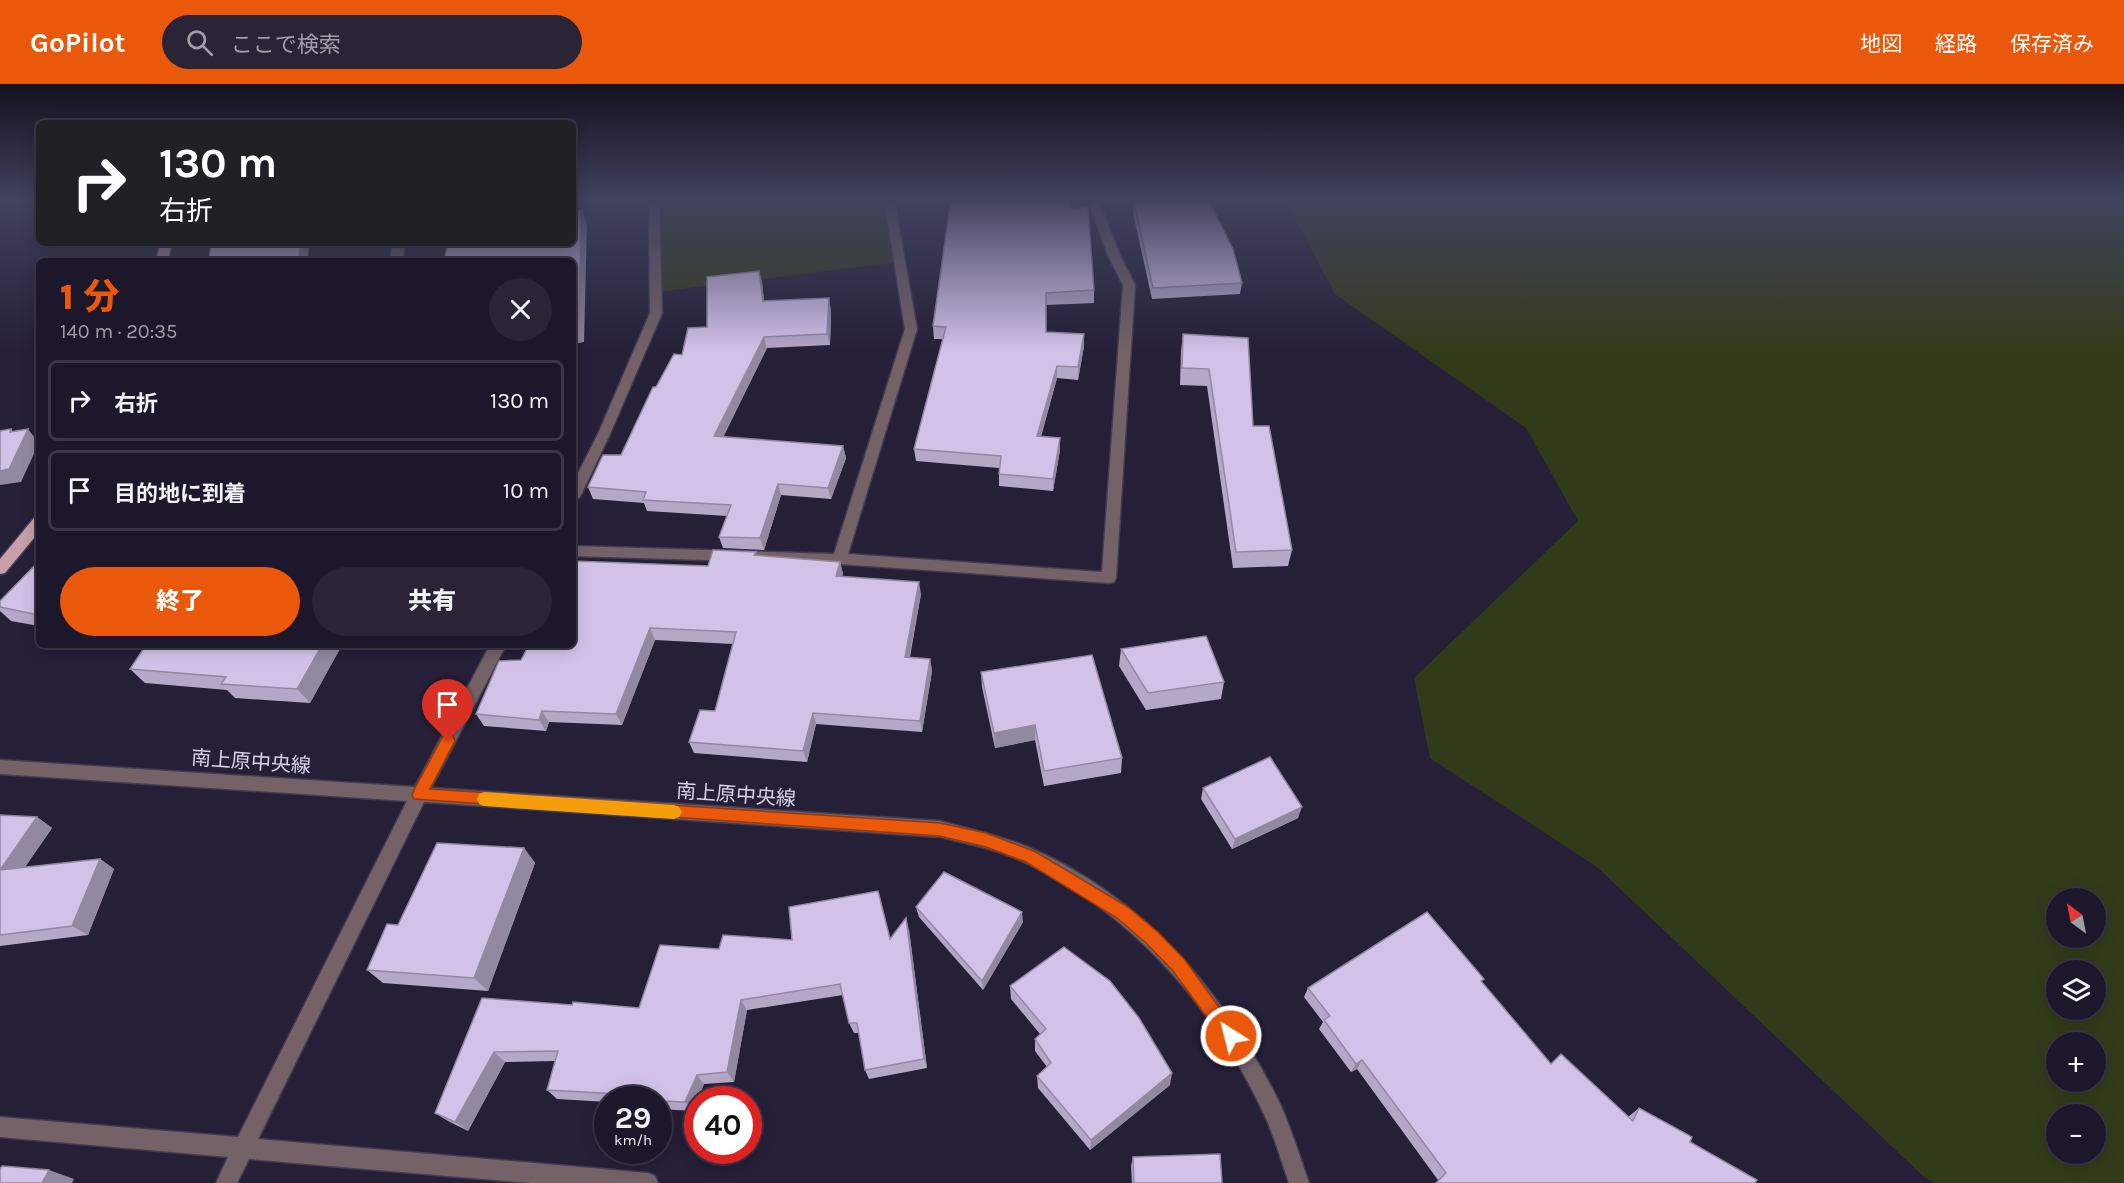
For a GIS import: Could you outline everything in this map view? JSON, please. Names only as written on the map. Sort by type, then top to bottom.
[{"type":"main road","points":[[0,569],[36,526]]},
{"type":"street","points":[[576,491],[604,434],[656,314],[655,250]]},
{"type":"street","points":[[839,558],[911,329],[898,250]]},
{"type":"street","points":[[576,551],[839,558],[1109,578],[1129,285],[1112,250]]},
{"type":"street","points":[[226,1183],[419,795],[496,648]]},
{"type":"street","name":"南上原中央線","points":[[0,767],[940,830],[986,840],[1031,857],[1122,913],[1152,937],[1179,965],[1231,1036],[1255,1079],[1274,1115],[1299,1183]]},
{"type":"street","points":[[0,1127],[577,1180],[648,1183]]},
{"type":"green space","points":[[655,250],[898,250],[900,262],[656,292]]},
{"type":"green space","points":[[1312,250],[2124,250],[2124,1183],[1934,1183],[1923,1176],[1597,867],[1430,758],[1414,678],[1578,521],[1526,428],[1335,294]]},
{"type":"building","points":[[210,250],[300,250],[299,258],[209,258]]},
{"type":"building","points":[[446,250],[581,250],[578,327],[576,327],[576,258],[445,258]]},
{"type":"building","points":[[944,250],[1091,250],[1094,290],[1046,293],[1046,332],[1084,334],[1078,367],[1057,366],[1037,436],[1060,438],[1053,479],[999,474],[1001,456],[914,449],[946,327],[933,326]]},
{"type":"building","points":[[1145,250],[1233,250],[1242,283],[1153,288]]},
{"type":"building","points":[[759,271],[763,301],[829,298],[827,334],[764,337],[714,436],[843,446],[828,488],[778,484],[760,538],[719,537],[731,505],[643,500],[646,492],[588,487],[603,455],[621,455],[653,387],[656,387],[674,354],[682,355],[688,328],[707,327],[707,277]]},
{"type":"building","points":[[1183,334],[1248,338],[1253,426],[1269,426],[1292,550],[1236,552],[1209,369],[1182,368]]},
{"type":"building","points":[[11,429],[10,432],[28,429],[9,469],[0,471],[0,431]]},
{"type":"building","points":[[713,550],[756,552],[754,555],[840,562],[836,576],[919,582],[905,657],[930,659],[920,721],[813,713],[803,751],[689,742],[700,710],[715,711],[736,632],[650,628],[616,714],[542,711],[539,720],[476,714],[499,661],[521,660],[527,648],[576,648],[576,561],[708,566]]},
{"type":"building","points":[[36,564],[36,614],[0,607],[0,601]]},
{"type":"building","points":[[1206,636],[1224,682],[1148,693],[1121,649]]},
{"type":"building","points":[[144,648],[320,648],[297,689],[221,684],[226,677],[130,669]]},
{"type":"building","points":[[1092,655],[1122,758],[1044,771],[1035,725],[994,733],[981,672]]},
{"type":"building","points":[[1270,757],[1302,807],[1235,839],[1203,788]]},
{"type":"building","points":[[0,815],[37,817],[0,870]]},
{"type":"building","points":[[437,843],[524,848],[474,978],[367,970],[387,924],[398,925]]},
{"type":"building","points":[[100,859],[72,926],[0,935],[0,870]]},
{"type":"building","points":[[944,872],[1022,912],[982,981],[916,907]]},
{"type":"building","points":[[878,891],[890,939],[906,918],[924,1059],[865,1070],[857,1023],[849,1023],[840,984],[741,1000],[727,1072],[697,1075],[692,1086],[684,1086],[684,1102],[672,1102],[672,1086],[594,1086],[594,1093],[547,1090],[558,1051],[494,1052],[455,1122],[435,1113],[482,998],[639,1008],[660,945],[719,949],[723,935],[792,940],[789,907]]},
{"type":"building","points":[[1427,912],[1484,979],[1481,981],[1551,1064],[1561,1054],[1633,1121],[1639,1108],[1692,1137],[1690,1142],[1757,1180],[1755,1183],[1436,1183],[1446,1173],[1362,1060],[1356,1064],[1324,1020],[1330,1016],[1308,988]]},
{"type":"building","points":[[1064,947],[1110,981],[1139,1018],[1172,1073],[1091,1140],[1037,1076],[1051,1063],[1035,1039],[1046,1029],[1010,986]]},
{"type":"building","points":[[1220,1154],[1222,1183],[1134,1183],[1133,1157]]},
{"type":"building","points":[[2,1166],[49,1170],[42,1183],[0,1183]]},
{"type":"slow traffic","points":[[484,799],[674,812]]},
{"type":"route","points":[[448,741],[419,795],[940,830],[986,840],[1031,857],[1081,885],[1152,937],[1179,965],[1231,1036]]}]
